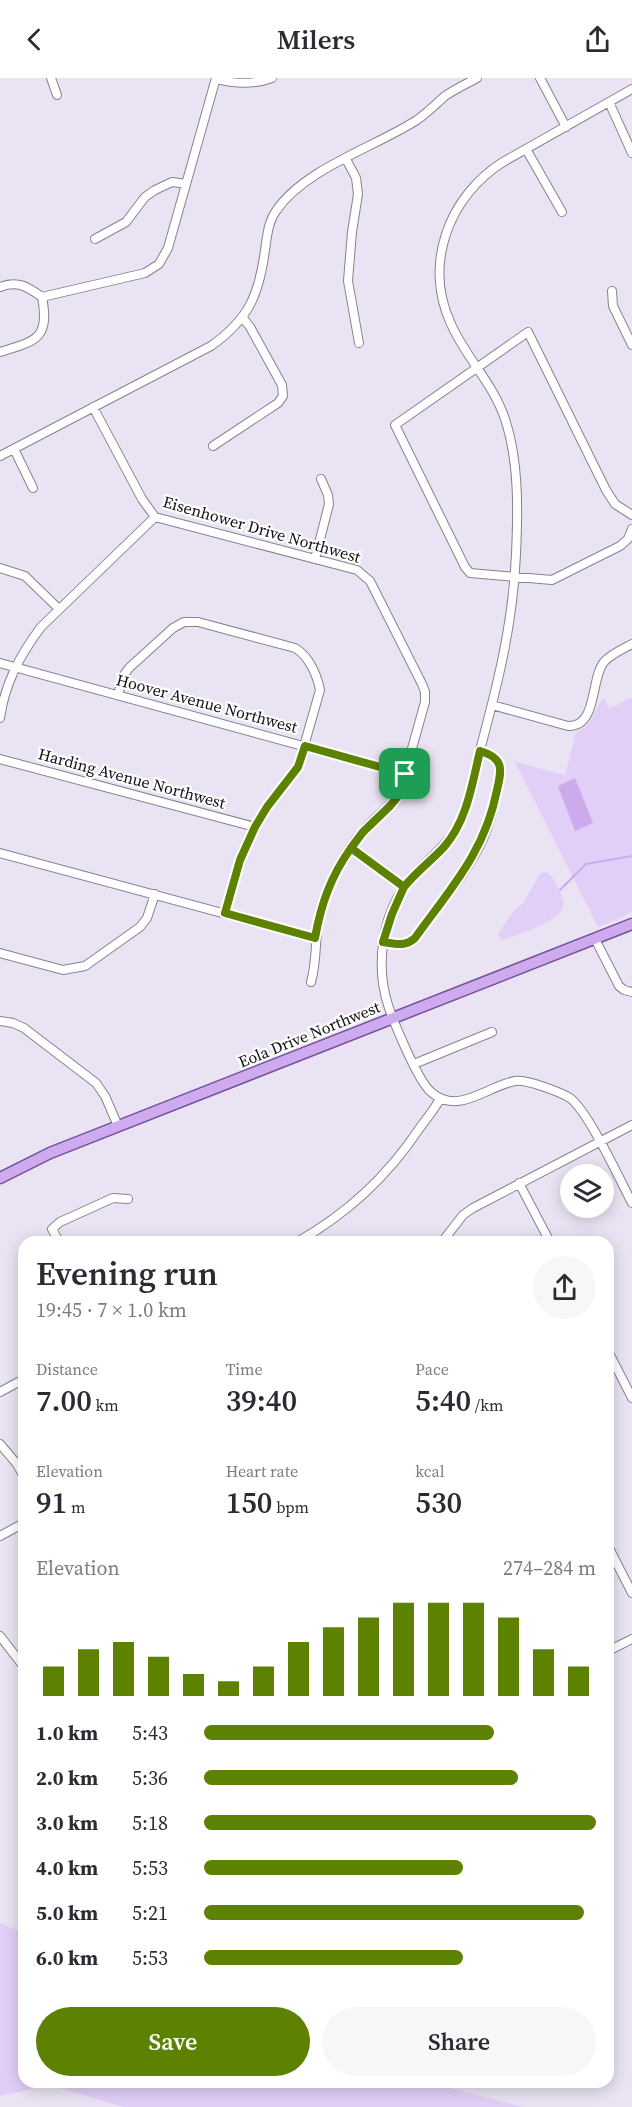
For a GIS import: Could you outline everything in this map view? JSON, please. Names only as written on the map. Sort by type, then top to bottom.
[{"type":"main road","name":"Eola Drive Northwest","points":[[0,1178],[38,1158],[632,924]]},
{"type":"street","points":[[51,78],[57,95]]},
{"type":"street","points":[[0,287],[20,283],[42,297],[145,273],[159,264],[168,248],[216,78],[243,84],[272,78]]},
{"type":"street","points":[[0,456],[211,346],[229,333],[243,318],[253,302],[259,284],[267,231],[274,213],[288,195],[305,181],[417,120],[450,93],[477,78]]},
{"type":"street","points":[[540,78],[566,127]]},
{"type":"street","points":[[632,89],[493,168],[475,183],[454,212],[443,241],[439,277],[443,303],[451,326],[501,408],[513,455],[517,534],[515,578],[510,627],[465,811],[444,847],[404,887],[383,942],[382,972],[388,1004],[425,1086],[440,1099],[455,1102],[513,1081],[528,1083],[571,1100],[582,1111],[632,1203]]},
{"type":"street","points":[[609,102],[632,153]]},
{"type":"street","points":[[526,149],[562,212]]},
{"type":"street","points":[[345,159],[356,178],[358,194],[348,281],[359,343]]},
{"type":"street","points":[[95,239],[126,222],[145,197],[155,190],[172,182],[186,184]]},
{"type":"street","points":[[612,291],[613,306],[632,345]]},
{"type":"street","points":[[0,352],[29,343],[36,337],[44,325],[42,297]]},
{"type":"street","points":[[213,446],[278,403],[283,396],[282,385],[243,318]]},
{"type":"street","points":[[632,515],[615,504],[606,490],[528,332],[395,425],[470,573],[552,580],[620,546],[628,538],[632,529]]},
{"type":"street","name":"Eisenhower Drive Northwest","points":[[93,407],[142,499],[155,517],[357,570],[370,581],[422,684],[425,702],[399,795],[363,832],[339,865],[328,887],[320,910],[315,938],[315,969],[311,982]]},
{"type":"street","points":[[14,449],[33,488]]},
{"type":"street","points":[[315,559],[329,504],[321,479]]},
{"type":"street","points":[[0,718],[6,688],[28,644],[58,608],[155,517]]},
{"type":"street","points":[[0,568],[25,576],[58,608]]},
{"type":"street","points":[[118,694],[124,675],[129,668],[173,628],[184,622],[198,622],[295,648],[306,657],[318,680],[320,690],[298,767],[267,807],[255,827],[240,860],[225,913]]},
{"type":"street","points":[[492,705],[568,726],[578,725],[587,717],[600,669],[605,661],[632,644]]},
{"type":"street","name":"Hoover Avenue Northwest","points":[[0,663],[405,774]]},
{"type":"street","points":[[383,942],[403,945],[415,938],[470,862],[482,840],[492,816],[501,770],[494,756],[480,751]]},
{"type":"street","name":"Harding Avenue Northwest","points":[[0,759],[255,827]]},
{"type":"street","points":[[351,848],[404,887]]},
{"type":"street","points":[[0,853],[315,938]]},
{"type":"street","points":[[0,953],[63,970],[85,966],[140,927],[147,918],[155,894]]},
{"type":"street","points":[[596,939],[619,986],[632,992]]},
{"type":"street","points":[[0,1022],[13,1023],[24,1028],[96,1083],[105,1096],[118,1126]]},
{"type":"street","points":[[414,1064],[492,1032]]},
{"type":"street","points":[[307,1236],[334,1220],[373,1186],[404,1152],[435,1110],[440,1099]]},
{"type":"street","points":[[447,1236],[463,1215],[473,1208],[632,1125]]},
{"type":"street","points":[[519,1183],[547,1236]]},
{"type":"street","points":[[56,1236],[52,1229],[60,1222],[113,1198],[128,1199]]},
{"type":"street","points":[[614,1362],[632,1398]]},
{"type":"street","points":[[622,1377],[632,1372]]},
{"type":"street","points":[[0,1392],[18,1382]]},
{"type":"street","points":[[0,1444],[18,1464]]},
{"type":"street","points":[[0,1536],[18,1526]]},
{"type":"street","points":[[614,1558],[632,1593]]},
{"type":"street","points":[[0,1636],[18,1659]]},
{"type":"street","points":[[614,1648],[632,1639]]},
{"type":"shaded area","points":[[632,697],[632,911],[598,927],[515,762],[565,775],[576,732],[587,725],[604,698],[609,709]]},
{"type":"shaded area","points":[[575,778],[593,823],[575,831],[558,786]]},
{"type":"shaded area","points":[[545,872],[552,876],[562,896],[564,905],[560,912],[536,928],[501,940],[498,934],[512,913],[524,902],[539,875]]},
{"type":"shaded area","points":[[0,1923],[18,1930],[18,2088],[36,2088],[0,2096]]},
{"type":"shaded area","points":[[59,2088],[450,2088],[524,2107],[124,2107]]},
{"type":"waterway","points":[[560,890],[586,864],[632,856]]},
{"type":"route","points":[[405,774],[305,746],[298,767],[267,807],[255,827],[240,860],[225,913],[315,938],[320,910],[328,887],[351,848],[404,887],[444,847],[459,824],[465,811],[480,751],[494,756],[498,760],[501,773],[487,829],[470,862],[410,943],[399,945],[383,942],[386,928],[404,887],[351,848],[363,832],[399,795],[405,774]]}]
